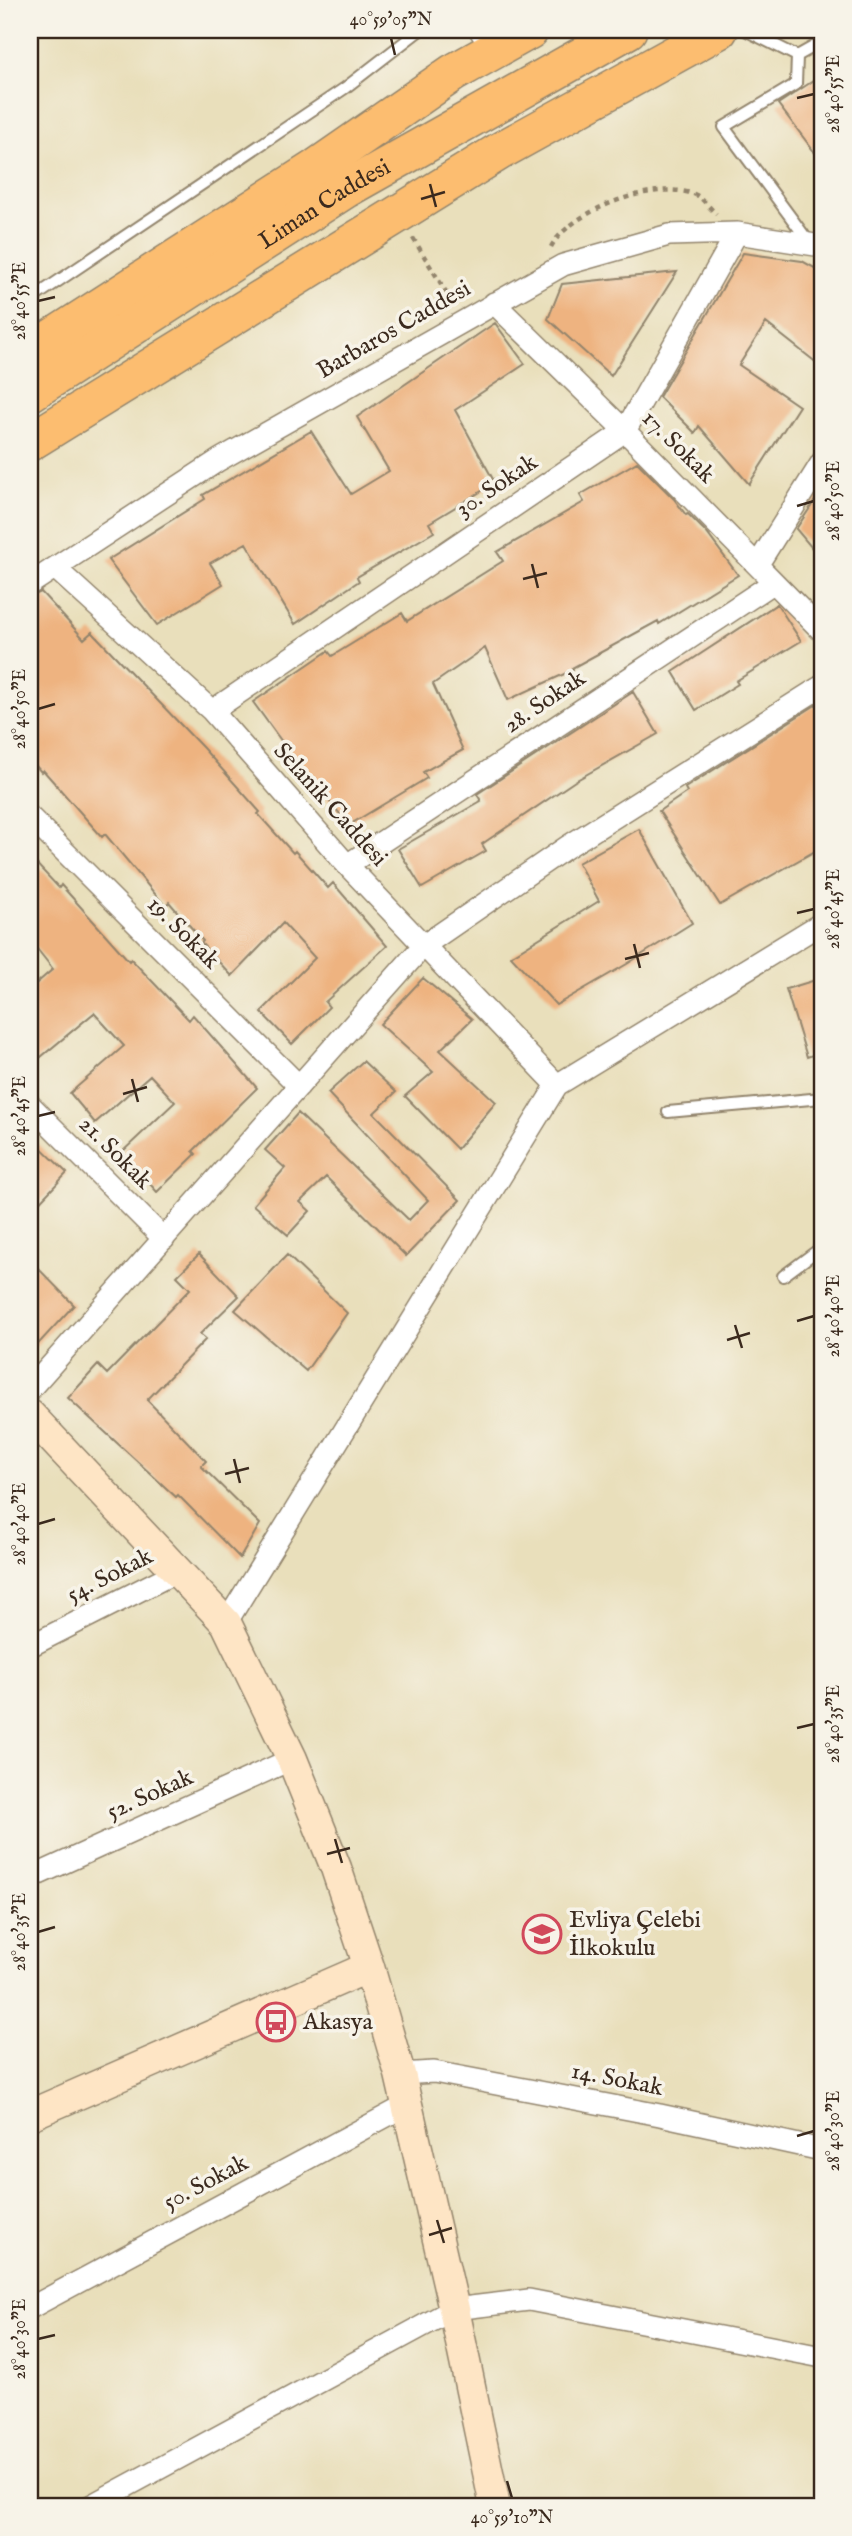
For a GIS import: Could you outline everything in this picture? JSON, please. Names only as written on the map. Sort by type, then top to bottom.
[{"type":"highway","name":"Liman Caddesi","points":[[30,352],[316,168],[453,73],[486,40],[530,30]]},
{"type":"highway","name":"Liman Caddesi","points":[[30,393],[346,189],[628,30]]},
{"type":"highway","points":[[30,442],[500,151],[719,30]]},
{"type":"street","name":"Barbaros Caddesi","points":[[30,584],[219,460],[563,265],[669,235],[737,233],[817,245]]},
{"type":"street","name":"30. Sokak","points":[[212,711],[625,431],[737,233]]},
{"type":"street","name":"17. Sokak","points":[[494,303],[625,431],[822,631]]},
{"type":"street","points":[[758,564],[822,462]]},
{"type":"street","name":"Selanik Caddesi","points":[[55,568],[212,711],[347,865],[557,1085]]},
{"type":"street","name":"28. Sokak","points":[[347,865],[773,583]]},
{"type":"street","points":[[30,1389],[423,946],[566,847],[822,686]]},
{"type":"street","name":"19. Sokak","points":[[30,817],[299,1086]]},
{"type":"street","points":[[226,1623],[557,1085],[822,923]]},
{"type":"street","name":"21. Sokak","points":[[30,1105],[164,1239]]},
{"type":"street","points":[[32,1420],[226,1623],[292,1759],[336,1868],[369,1966],[400,2074],[454,2309],[495,2506]]},
{"type":"street","name":"54. Sokak","points":[[30,1646],[176,1572]]},
{"type":"street","name":"52. Sokak","points":[[30,1878],[292,1759]]},
{"type":"street","points":[[30,2115],[369,1966]]},
{"type":"street","name":"14. Sokak","points":[[400,2074],[434,2072],[660,2115],[822,2150]]},
{"type":"street","name":"50. Sokak","points":[[30,2308],[407,2105]]},
{"type":"street","points":[[90,2506],[454,2309],[529,2300],[822,2357]]},
{"type":"lane","points":[[30,300],[345,88],[420,30]]},
{"type":"lane","points":[[746,30],[797,55]]},
{"type":"lane","points":[[797,55],[822,42]]},
{"type":"lane","points":[[797,55],[796,84],[724,127],[817,245]]},
{"type":"lane","points":[[668,1112],[822,1098]]},
{"type":"lane","points":[[783,1276],[822,1247]]},
{"type":"path","points":[[544,276],[549,250],[562,232],[621,198],[636,194],[668,190],[697,196],[737,233]]},
{"type":"path","points":[[398,214],[464,321]]},
{"type":"building","points":[[822,75],[822,162],[778,104]]},
{"type":"building","points":[[743,253],[802,261],[822,272],[822,367],[766,323],[739,365],[799,406],[749,484],[699,426],[695,433],[659,397]]},
{"type":"building","points":[[677,272],[611,376],[548,319],[562,284]]},
{"type":"building","points":[[495,323],[525,364],[455,410],[495,483],[429,523],[434,532],[357,577],[359,581],[295,624],[246,543],[210,563],[223,584],[157,625],[108,560],[205,499],[203,495],[311,431],[351,494],[389,471],[357,417]]},
{"type":"building","points":[[637,462],[686,515],[706,532],[738,575],[659,624],[658,621],[572,668],[573,670],[508,700],[485,648],[433,684],[463,750],[423,772],[427,778],[349,825],[293,757],[253,702],[328,651],[332,656],[402,613],[407,621],[503,561],[497,552],[584,502],[580,495]]},
{"type":"building","points":[[822,490],[822,560],[796,529]]},
{"type":"building","points":[[41,592],[84,639],[92,632],[203,748],[293,853],[295,851],[328,888],[333,883],[387,946],[325,1002],[329,1007],[292,1044],[261,1012],[315,958],[283,923],[232,976],[201,943],[203,941],[169,902],[165,906],[105,834],[102,837],[30,759],[30,597]]},
{"type":"building","points":[[777,604],[801,641],[736,681],[738,684],[696,710],[673,672]]},
{"type":"building","points":[[633,692],[658,734],[575,781],[482,844],[486,851],[422,888],[398,849],[481,801],[477,794]]},
{"type":"building","points":[[822,701],[822,847],[720,905],[659,811],[687,792],[685,788]]},
{"type":"building","points":[[639,829],[692,923],[556,1005],[511,956],[599,901],[578,863]]},
{"type":"building","points":[[30,857],[59,888],[61,885],[129,961],[131,959],[189,1020],[193,1015],[257,1088],[193,1151],[196,1154],[157,1192],[122,1152],[175,1102],[150,1075],[95,1123],[70,1093],[124,1046],[94,1013],[30,1066],[30,989],[53,969],[30,940]]},
{"type":"building","points":[[423,978],[472,1019],[440,1050],[496,1102],[457,1149],[405,1096],[433,1072],[380,1024]]},
{"type":"building","points":[[822,978],[822,1052],[807,1057],[786,989]]},
{"type":"building","points":[[363,1061],[396,1092],[374,1113],[460,1200],[406,1256],[326,1177],[300,1202],[310,1211],[288,1235],[253,1205],[285,1168],[265,1150],[298,1113],[409,1220],[428,1200],[328,1093]]},
{"type":"building","points":[[30,1137],[67,1173],[30,1212]]},
{"type":"building","points":[[199,1254],[239,1296],[200,1334],[206,1339],[147,1400],[206,1461],[201,1466],[260,1524],[240,1558],[178,1495],[176,1497],[68,1398],[98,1365],[107,1374],[190,1289],[177,1276]]},
{"type":"building","points":[[287,1255],[347,1313],[306,1371],[235,1310]]},
{"type":"building","points":[[30,1260],[74,1305],[30,1353]]},
{"type":"place","name":"Evliya Çelebi İlkokulu","points":[[542,1934]]},
{"type":"place","name":"Akasya","points":[[276,2022]]}]
